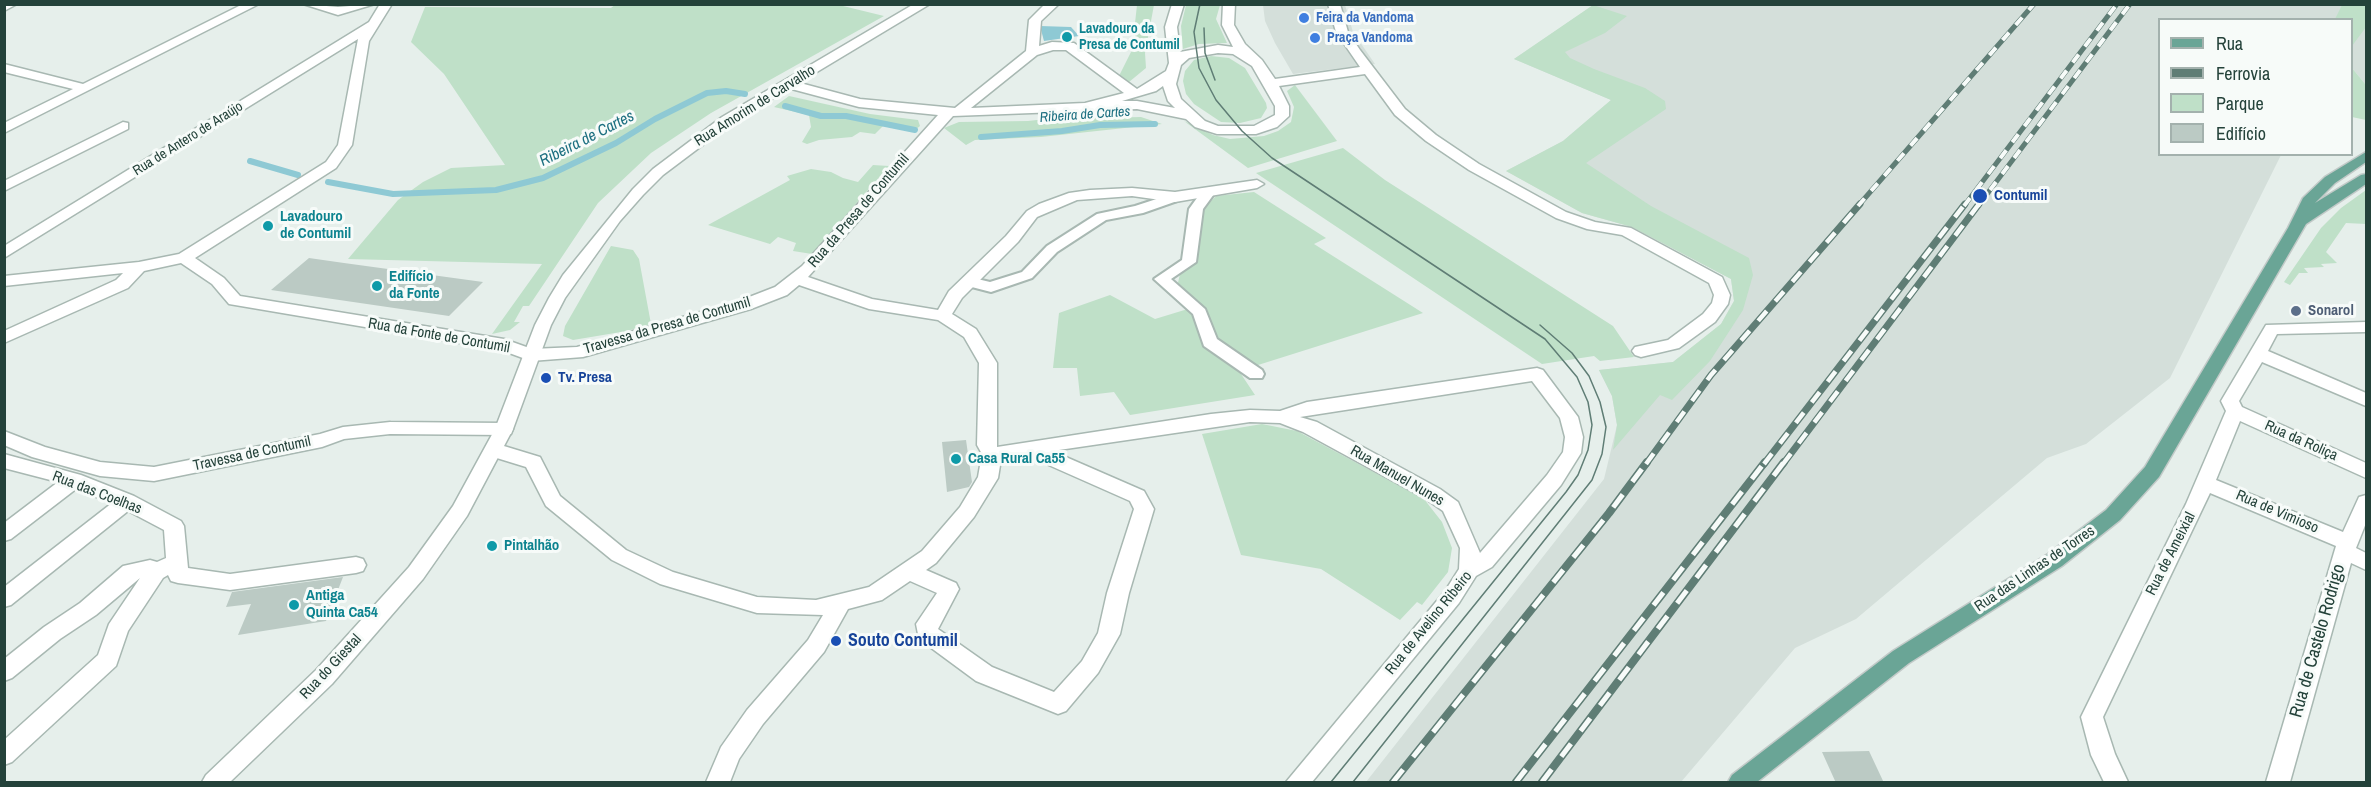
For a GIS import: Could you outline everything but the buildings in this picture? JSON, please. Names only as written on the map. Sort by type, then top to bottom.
[{"type":"main road","name":"Rua das Linhas de Torres","points":[[1740,783],[1901,657],[2055,560],[2113,515],[2152,472],[2296,228],[2308,201],[2330,180],[2367,156]]},
{"type":"main road","name":"Rua das Linhas de Torres","points":[[2296,228],[2320,206],[2367,178]]},
{"type":"street","points":[[4,7],[11,4]]},
{"type":"street","points":[[4,129],[253,4]]},
{"type":"street","points":[[309,4],[338,11],[369,4]]},
{"type":"street","points":[[4,281],[139,267],[184,258],[331,165],[345,145],[363,41],[386,4]]},
{"type":"street","name":"Rua Amorim de Carvalho","points":[[531,355],[543,325],[569,278],[638,192],[658,172],[702,137],[924,4]]},
{"type":"street","points":[[1053,4],[1035,20],[1032,52],[1052,46],[1068,46],[1135,94]]},
{"type":"street","points":[[1178,4],[1171,27],[1172,68],[1169,84],[1175,101],[1200,124],[1217,130],[1252,130],[1272,124],[1282,116],[1282,106],[1271,83],[1239,46],[1228,25],[1229,4]]},
{"type":"street","points":[[1334,4],[1342,32],[1369,70],[1400,111],[1431,138],[1474,167],[1561,215],[1592,226],[1626,231],[1716,280],[1722,295],[1720,304],[1709,318],[1673,344],[1641,351]]},
{"type":"street","name":"Rua de Antero de Araújo","points":[[4,253],[372,25]]},
{"type":"street","points":[[1085,107],[1151,88],[1185,55],[1205,50],[1236,51],[1249,57]]},
{"type":"street","name":"Rua da Presa de Contumil","points":[[943,316],[869,304],[798,279],[900,163],[953,113],[1032,52]]},
{"type":"street","points":[[4,68],[86,88]]},
{"type":"street","points":[[1271,83],[1369,70]]},
{"type":"street","points":[[789,84],[859,103],[953,113],[1029,112],[1137,105],[1190,115]]},
{"type":"street","points":[[4,187],[123,126]]},
{"type":"street","points":[[494,450],[533,462],[553,501],[619,555],[667,578],[757,605],[816,608],[875,594],[929,556],[967,512],[988,478],[992,454],[986,445],[987,363],[970,333],[943,316],[955,295],[1032,214],[1044,207],[1074,196],[1110,192],[1175,196],[1207,194],[1257,184]]},
{"type":"street","points":[[1207,194],[1196,209],[1189,262],[1161,279],[1200,312],[1210,342],[1256,374]]},
{"type":"street","points":[[969,282],[991,286],[1027,275],[1052,249],[1102,217],[1138,210],[1175,196]]},
{"type":"street","name":"Rua da Fonte de Contumil","points":[[184,258],[218,281],[235,300],[504,345],[531,355],[494,450]]},
{"type":"street","points":[[4,338],[122,284],[139,267]]},
{"type":"street","name":"Travessa da Presa de Contumil","points":[[531,355],[577,353],[595,349],[745,305],[781,291],[798,279]]},
{"type":"street","name":"Rua de Ameixial","points":[[2116,783],[2103,754],[2092,717],[2205,483],[2235,411],[2230,401],[2272,329],[2367,327]]},
{"type":"street","points":[[2257,353],[2367,400]]},
{"type":"street","name":"Rua de Avelino Ribeiro","points":[[1281,417],[1307,408],[1537,374],[1554,395],[1573,428],[1572,453],[1554,480],[1485,561],[1469,570],[1452,597],[1298,783]]},
{"type":"street","name":"Rua da Roliça","points":[[2235,411],[2367,471]]},
{"type":"street","points":[[992,454],[1221,419],[1251,416],[1281,417]]},
{"type":"street","name":"Rua Manuel Nunes","points":[[1281,417],[1320,433],[1433,494],[1451,507],[1470,548],[1469,570]]},
{"type":"street","name":"Travessa de Contumil","points":[[4,437],[39,452],[100,469],[154,474],[322,440],[343,433],[390,428],[504,429]]},
{"type":"street","points":[[908,571],[949,589],[944,602],[927,624],[927,633],[984,674],[1058,704],[1090,667],[1109,634],[1118,593],[1144,508],[1137,496],[1027,448]]},
{"type":"street","name":"Rua do Giestal","points":[[214,783],[324,677],[416,573],[460,511],[494,450]]},
{"type":"street","name":"Rua das Coelhas","points":[[9,468],[74,480],[127,501],[174,526],[165,567]]},
{"type":"street","points":[[4,534],[74,480]]},
{"type":"street","name":"Rua de Vimioso","points":[[2205,483],[2346,546],[2367,562]]},
{"type":"street","points":[[4,599],[127,501]]},
{"type":"street","name":"Rua de Castelo Rodrigo","points":[[2278,782],[2346,546],[2367,502]]},
{"type":"street","points":[[4,672],[52,633],[88,609],[130,572],[165,567],[178,575],[230,582],[356,565]]},
{"type":"street","points":[[4,755],[108,660],[117,630],[128,610],[165,567]]},
{"type":"street","points":[[718,783],[729,754],[755,717],[816,646],[841,602]]},
{"type":"shaded area","name":"Praça Vandoma","points":[[1263,5],[1345,5],[1353,32],[1375,64],[1293,74],[1265,21]]},
{"type":"shaded area","points":[[1590,5],[2365,5],[2350,18],[2158,18],[2158,156],[2281,156],[2170,378],[2086,444],[2047,458],[1856,619],[1795,648],[1681,782],[1366,782],[1604,479],[1617,425],[1612,396],[1599,370],[1673,362],[1721,324],[1734,301],[1731,279],[1632,227],[1582,213],[1506,171],[1563,141],[1611,100],[1514,59],[1592,6]]},
{"type":"shaded area","points":[[2366,17],[2366,85],[2353,69],[2353,36]]},
{"type":"green space","points":[[616,4],[839,5],[884,16],[711,113],[651,153],[598,203],[529,306],[523,306],[514,322],[520,322],[510,330],[492,334],[542,264],[348,259],[398,200],[423,182],[451,168],[505,165],[444,74],[411,42],[425,7],[611,8]]},
{"type":"green space","points":[[1137,5],[1154,5],[1145,53],[1146,68],[1129,82],[1119,76],[1132,50]]},
{"type":"green space","points":[[1186,5],[1220,5],[1216,19],[1227,43],[1199,44],[1183,49],[1181,26]]},
{"type":"green space","points":[[1593,5],[1627,16],[1605,33],[1565,52],[1570,58],[1594,69],[1645,88],[1665,101],[1666,109],[1586,163],[1651,206],[1749,258],[1753,275],[1743,310],[1710,361],[1672,400],[1660,395],[1613,450],[1617,425],[1612,396],[1599,370],[1673,362],[1721,324],[1734,301],[1731,279],[1632,227],[1582,213],[1506,171],[1563,141],[1611,100],[1514,59]]},
{"type":"green space","points":[[2342,5],[2366,5],[2366,27],[2353,45],[2353,18],[2336,18]]},
{"type":"green space","points":[[1211,56],[1229,58],[1245,68],[1266,103],[1267,108],[1261,118],[1240,123],[1221,122],[1194,104],[1186,94],[1183,81],[1185,71],[1194,60]]},
{"type":"green space","points":[[2353,69],[2366,85],[2366,120],[2353,117]]},
{"type":"green space","points":[[1295,85],[1337,141],[1248,168],[1184,121],[1213,135],[1230,139],[1264,136],[1278,131],[1291,122],[1294,107],[1287,91]]},
{"type":"green space","points":[[789,96],[870,114],[918,120],[920,126],[914,131],[883,126],[875,134],[860,132],[852,137],[819,140],[807,144],[802,142],[811,127],[809,115],[774,107]]},
{"type":"green space","points":[[1099,113],[1101,118],[1141,117],[1162,124],[1041,137],[975,140],[966,145],[944,128],[959,122],[1028,121]]},
{"type":"green space","points":[[1343,148],[1385,180],[1613,326],[1634,357],[1600,361],[1594,356],[1542,364],[1256,173]]},
{"type":"green space","points":[[873,165],[889,166],[812,254],[793,251],[796,243],[778,237],[770,244],[708,225],[790,180],[787,176],[811,169],[831,172],[858,182]]},
{"type":"green space","points":[[2366,190],[2366,224],[2346,223],[2326,252],[2337,263],[2321,264],[2324,267],[2304,268],[2308,273],[2299,273],[2290,285],[2284,282],[2321,228],[2341,208]]},
{"type":"green space","points":[[1254,192],[1326,238],[1314,244],[1423,313],[1239,371],[1255,395],[1130,415],[1114,392],[1080,396],[1077,368],[1053,368],[1059,313],[1110,295],[1155,319],[1191,308],[1177,287],[1180,274],[1195,258],[1195,217],[1216,196]]},
{"type":"green space","points":[[611,246],[633,250],[639,259],[651,324],[627,331],[573,340],[563,336],[565,326]]},
{"type":"green space","points":[[1262,424],[1297,431],[1424,499],[1442,522],[1452,548],[1448,572],[1422,605],[1417,602],[1400,620],[1321,569],[1241,555],[1202,434]]},
{"type":"water","points":[[1040,26],[1071,27],[1079,36],[1044,41]]},
{"type":"waterway","name":"Ribeira de Cartes","points":[[328,182],[393,194],[496,190],[543,178],[616,143],[655,119],[707,93],[726,91],[745,94]]},
{"type":"waterway","name":"Ribeira de Cartes","points":[[785,106],[821,116],[846,116],[915,130]]},
{"type":"waterway","name":"Ribeira de Cartes","points":[[981,137],[1062,131],[1100,125],[1155,124]]},
{"type":"waterway","name":"Ribeira de Cartes","points":[[250,161],[298,175]]},
{"type":"tram line","points":[[1200,4],[1194,32],[1199,68],[1216,100],[1242,131],[1272,158],[1545,339],[1577,377],[1588,402],[1592,425],[1588,450],[1578,475],[1566,492],[1331,782]]},
{"type":"tram line","points":[[1204,28],[1205,53],[1215,80]]},
{"type":"tram line","points":[[1353,782],[1592,480],[1602,454],[1606,427],[1600,402],[1589,376],[1572,353],[1540,325]]},
{"type":"railway","points":[[1858,206],[2034,4]]},
{"type":"railway","points":[[1964,206],[2117,4]]},
{"type":"railway","points":[[1978,206],[2130,4]]},
{"type":"railway","points":[[1646,464],[1711,375],[1860,204]]},
{"type":"railway","points":[[1764,464],[1965,204]]},
{"type":"railway","points":[[1783,464],[1979,204]]},
{"type":"railway","points":[[1393,782],[1609,513],[1647,462]]},
{"type":"railway","points":[[1516,782],[1765,462]]},
{"type":"railway","points":[[1542,782],[1784,462]]},
{"type":"place","name":"Feira da Vandoma","points":[[1304,18]]},
{"type":"place","name":"Lavadouro da Presa de Contumil","points":[[1067,37]]},
{"type":"place","name":"Praça Vandoma","points":[[1315,38]]},
{"type":"place","name":"Contumil","points":[[1980,196]]},
{"type":"place","name":"Lavadouro de Contumil","points":[[268,226]]},
{"type":"place","name":"Edifício da Fonte","points":[[377,286]]},
{"type":"place","name":"Sonarol","points":[[2296,311]]},
{"type":"place","name":"Tv. Presa","points":[[546,378]]},
{"type":"place","name":"Casa Rural Ca55","points":[[956,459]]},
{"type":"place","name":"Pintalhão","points":[[492,546]]},
{"type":"place","name":"Antiga Quinta Ca54","points":[[294,605]]},
{"type":"place","name":"Souto Contumil","points":[[836,641]]}]
